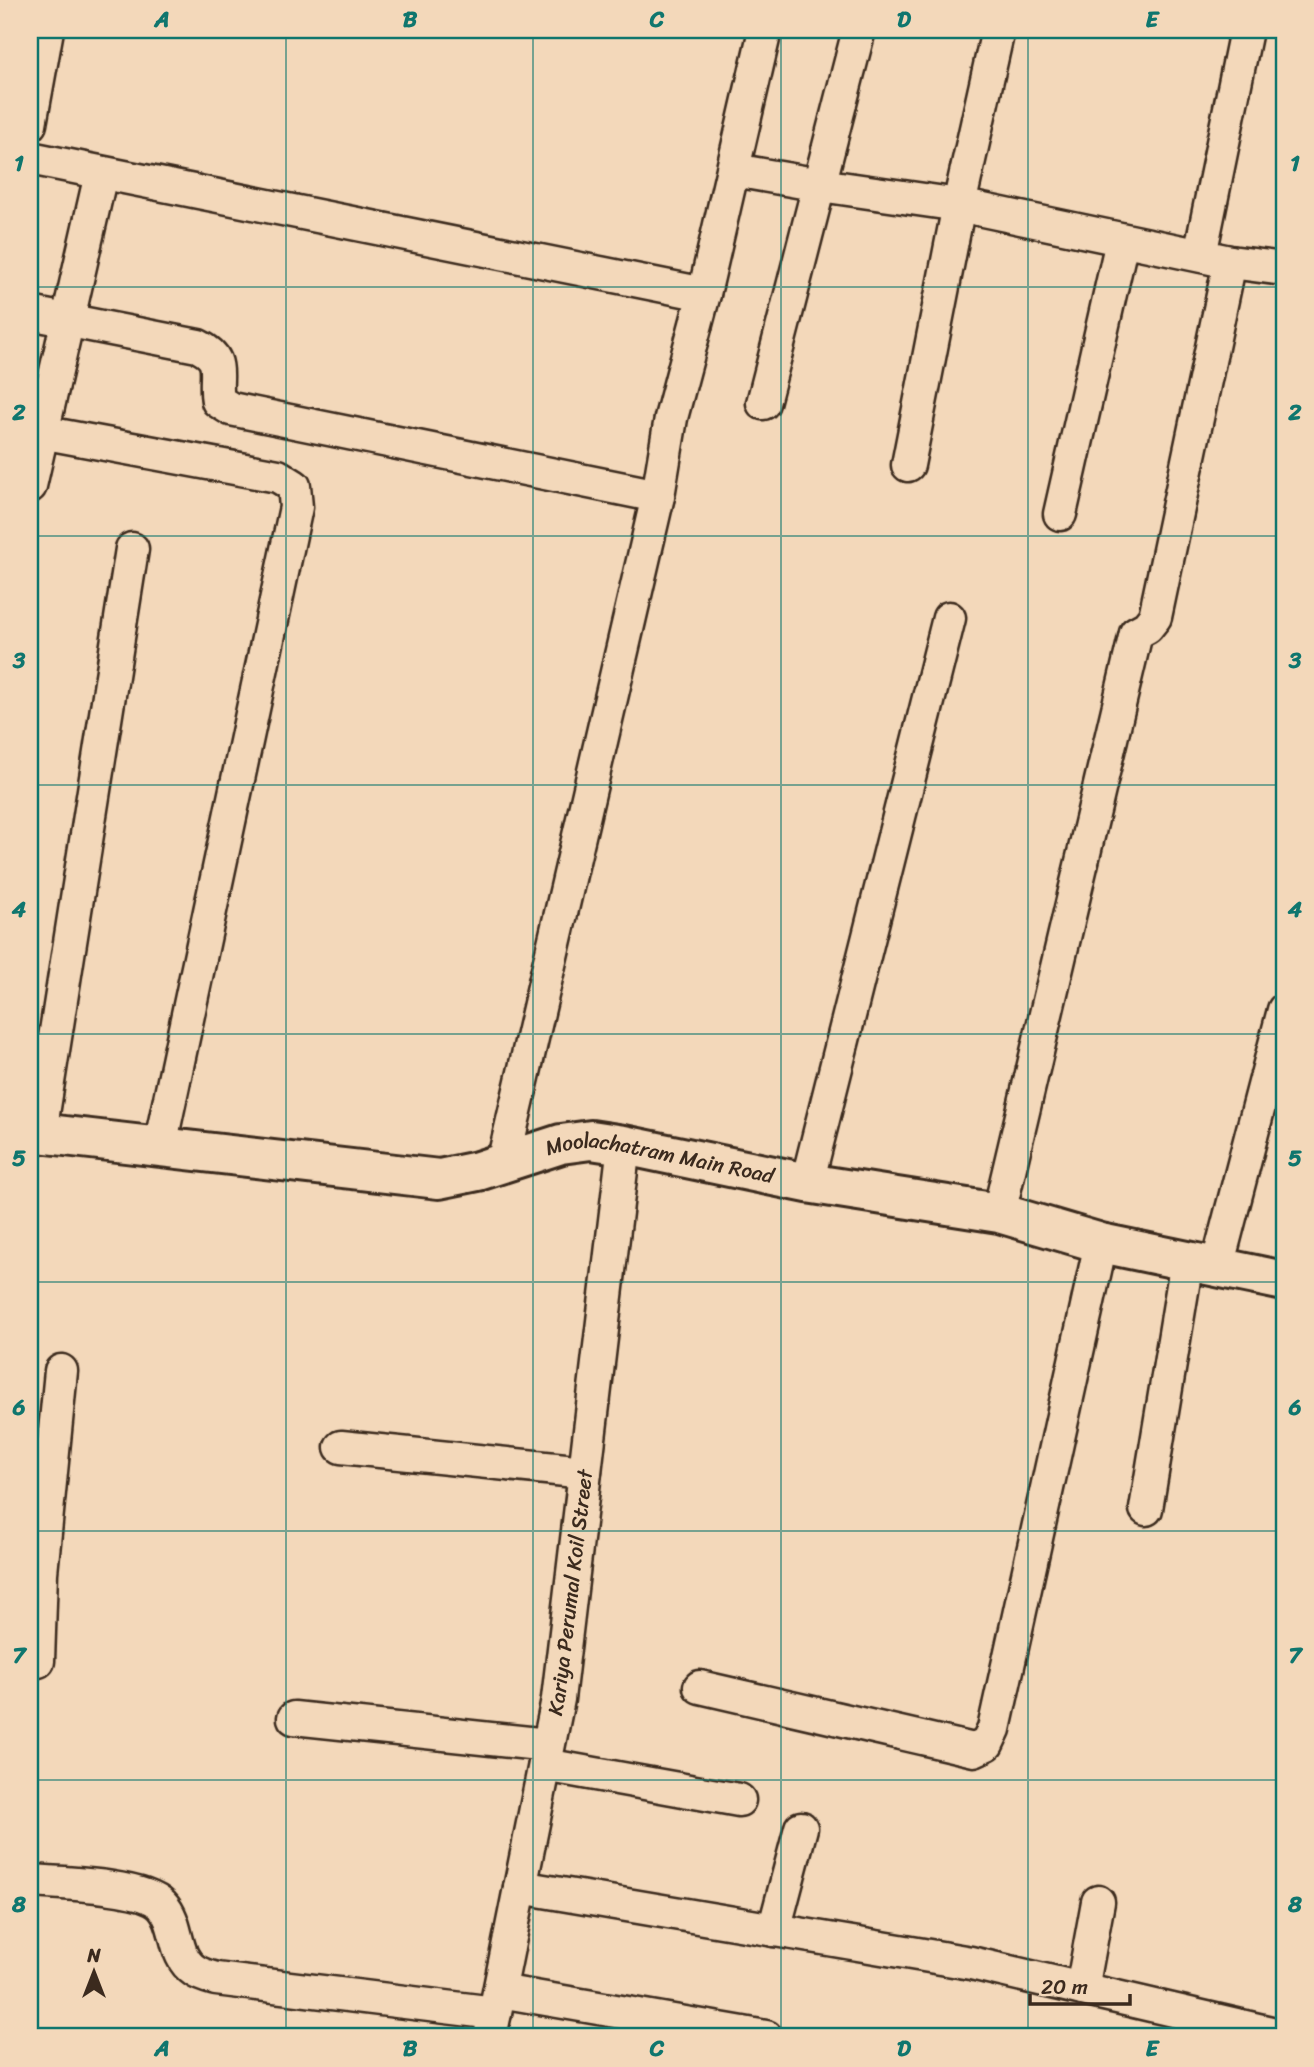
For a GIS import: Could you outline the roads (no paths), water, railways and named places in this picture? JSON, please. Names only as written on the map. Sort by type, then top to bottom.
[{"type":"street","points":[[30,124],[47,30]]},
{"type":"street","points":[[503,1163],[658,496],[671,418],[734,170],[764,39],[763,30]]},
{"type":"street","points":[[763,403],[859,30]]},
{"type":"street","points":[[908,465],[958,205],[998,30]]},
{"type":"street","points":[[1200,254],[1246,30]]},
{"type":"street","points":[[30,159],[704,294]]},
{"type":"street","points":[[734,170],[958,205],[1122,241],[1200,254],[1230,262],[1284,269]]},
{"type":"street","points":[[30,486],[36,431],[68,320],[101,174]]},
{"type":"street","points":[[1060,514],[1122,241]]},
{"type":"street","points":[[999,1213],[1136,633],[1147,627],[1155,617],[1230,262]]},
{"type":"street","points":[[30,313],[198,346],[211,352],[217,362],[218,401],[231,409],[658,496]]},
{"type":"street","points":[[36,431],[278,476],[294,486],[296,507],[160,1146]]},
{"type":"street","points":[[35,1133],[132,549]]},
{"type":"street","points":[[807,1183],[949,618]]},
{"type":"street","points":[[1146,1509],[1202,1264],[1284,1010]]},
{"type":"street","name":"Moolachatram Main Road","points":[[35,1133],[439,1179],[478,1171],[561,1144],[591,1140],[807,1183],[999,1213],[1101,1243],[1284,1281]]},
{"type":"street","name":"Kariya Perumal Koil Street","points":[[495,2014],[558,1699],[624,1145]]},
{"type":"street","points":[[700,1687],[974,1750],[987,1744],[994,1729],[1101,1243]]},
{"type":"street","points":[[38,1661],[35,1573],[61,1371]]},
{"type":"street","points":[[341,1447],[585,1472]]},
{"type":"street","points":[[294,1718],[546,1755],[738,1800]]},
{"type":"street","points":[[774,1930],[801,1828]]},
{"type":"street","points":[[30,1881],[142,1894],[161,1904],[172,1920],[179,1950],[194,1970],[216,1979],[495,2014],[766,2037]]},
{"type":"street","points":[[520,1887],[971,1963],[1082,1989],[1210,2028],[1284,2036]]},
{"type":"street","points":[[1082,1989],[1098,1902]]}]
